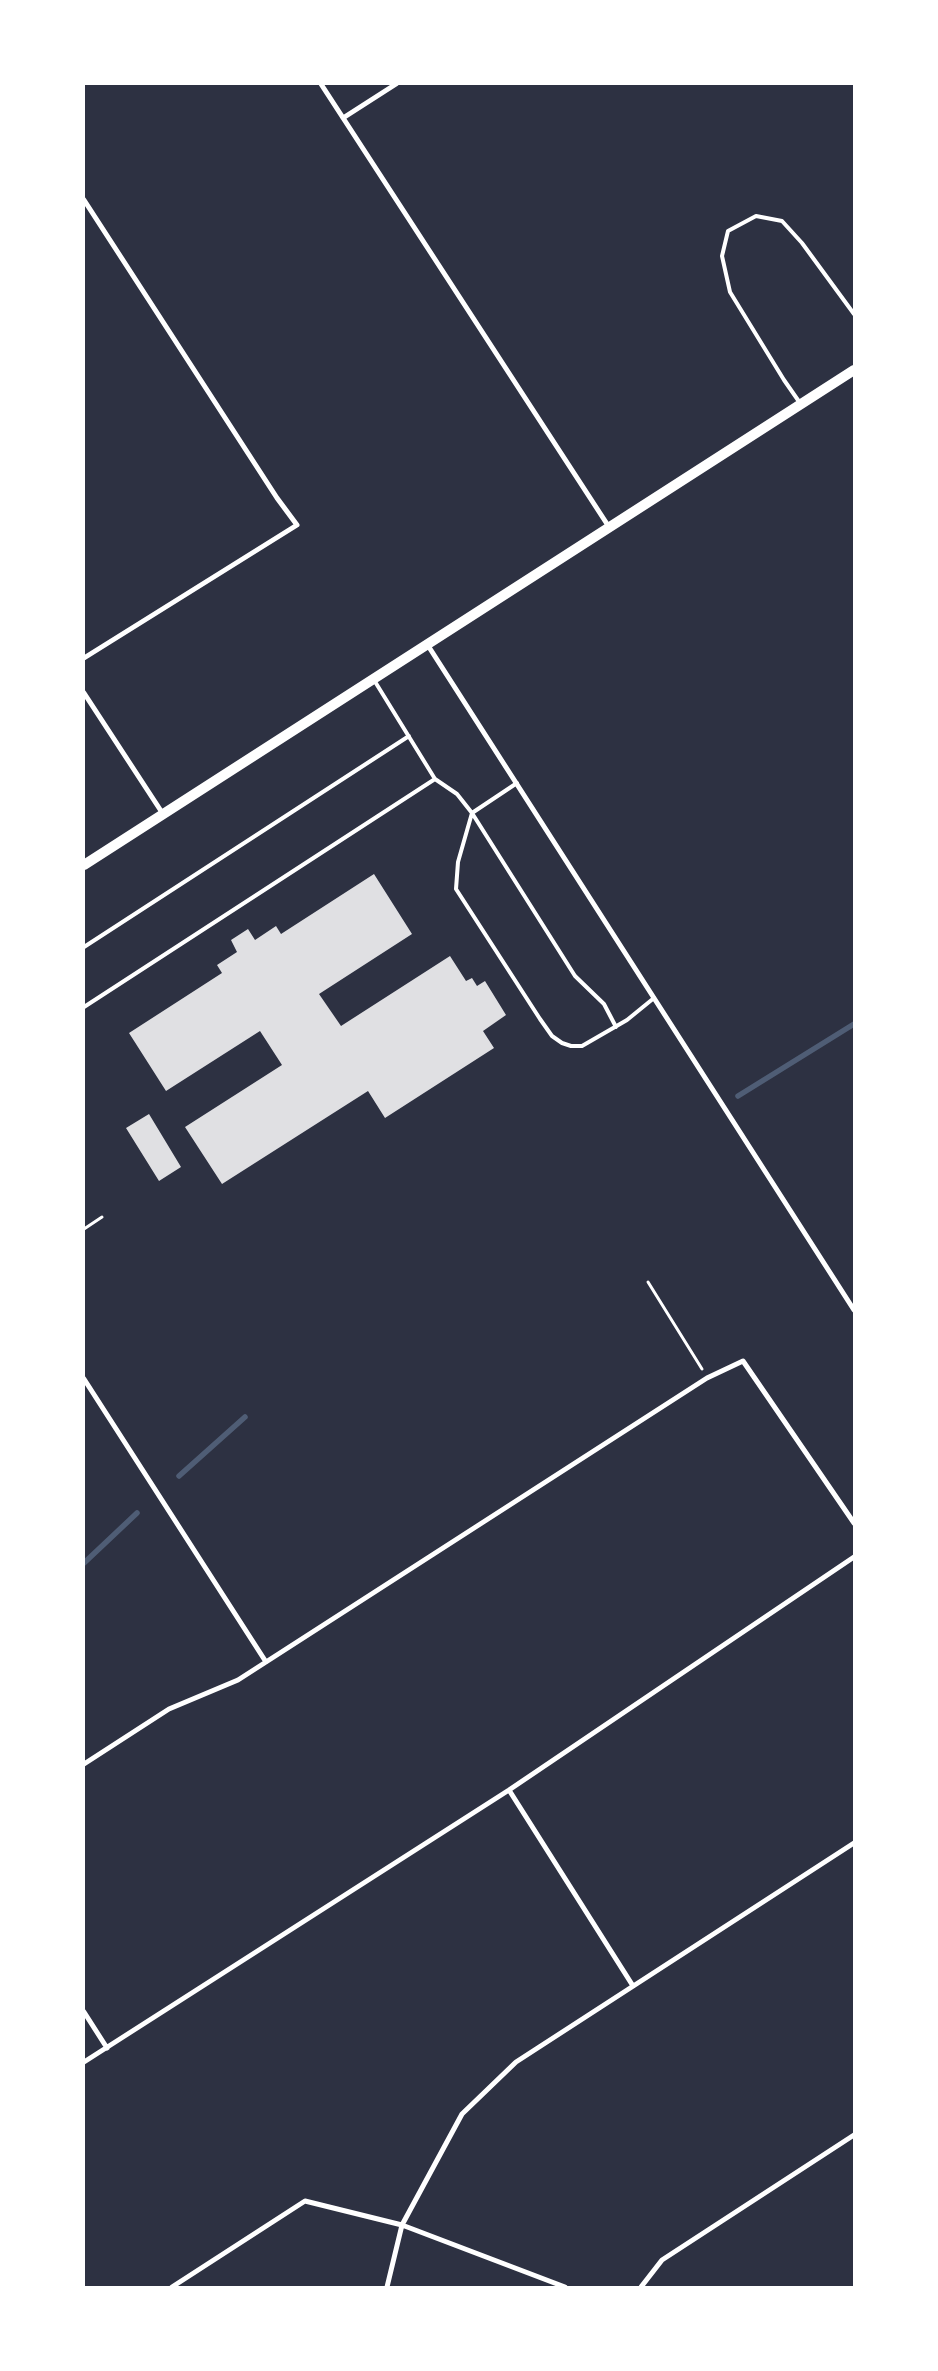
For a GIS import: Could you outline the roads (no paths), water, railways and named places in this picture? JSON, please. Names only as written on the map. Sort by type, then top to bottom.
[{"type":"main road","points":[[84,865],[854,370]]},
{"type":"street","points":[[321,84],[609,528]]},
{"type":"street","points":[[343,118],[396,84]]},
{"type":"street","points":[[84,200],[296,525],[84,658]]},
{"type":"street","points":[[427,644],[854,1310]]},
{"type":"street","points":[[84,693],[163,814]]},
{"type":"street","points":[[84,1764],[168,1709],[238,1680],[707,1378],[743,1361],[854,1523]]},
{"type":"street","points":[[84,1379],[266,1662]]},
{"type":"street","points":[[84,2062],[509,1790],[854,1557]]},
{"type":"street","points":[[509,1790],[633,1986]]},
{"type":"street","points":[[387,2287],[402,2225],[462,2114],[516,2062],[854,1843]]},
{"type":"street","points":[[84,2012],[107,2048]]},
{"type":"street","points":[[641,2287],[662,2260],[854,2135]]},
{"type":"street","points":[[172,2287],[305,2201],[402,2225],[565,2287]]},
{"type":"lane","points":[[801,404],[784,380],[730,292],[722,256],[728,231],[756,216],[782,221],[802,244],[854,314]]},
{"type":"lane","points":[[374,679],[435,779],[457,794],[472,813],[575,976],[604,1004],[616,1027]]},
{"type":"lane","points":[[84,947],[409,736]]},
{"type":"lane","points":[[84,1007],[435,779]]},
{"type":"lane","points":[[517,783],[472,813],[458,862],[456,889],[552,1036],[571,1046],[582,1046],[616,1027],[655,997]]},
{"type":"waterway","points":[[738,1096],[854,1024]]},
{"type":"waterway","points":[[179,1476],[245,1417]]},
{"type":"waterway","points":[[84,1563],[137,1513]]}]
